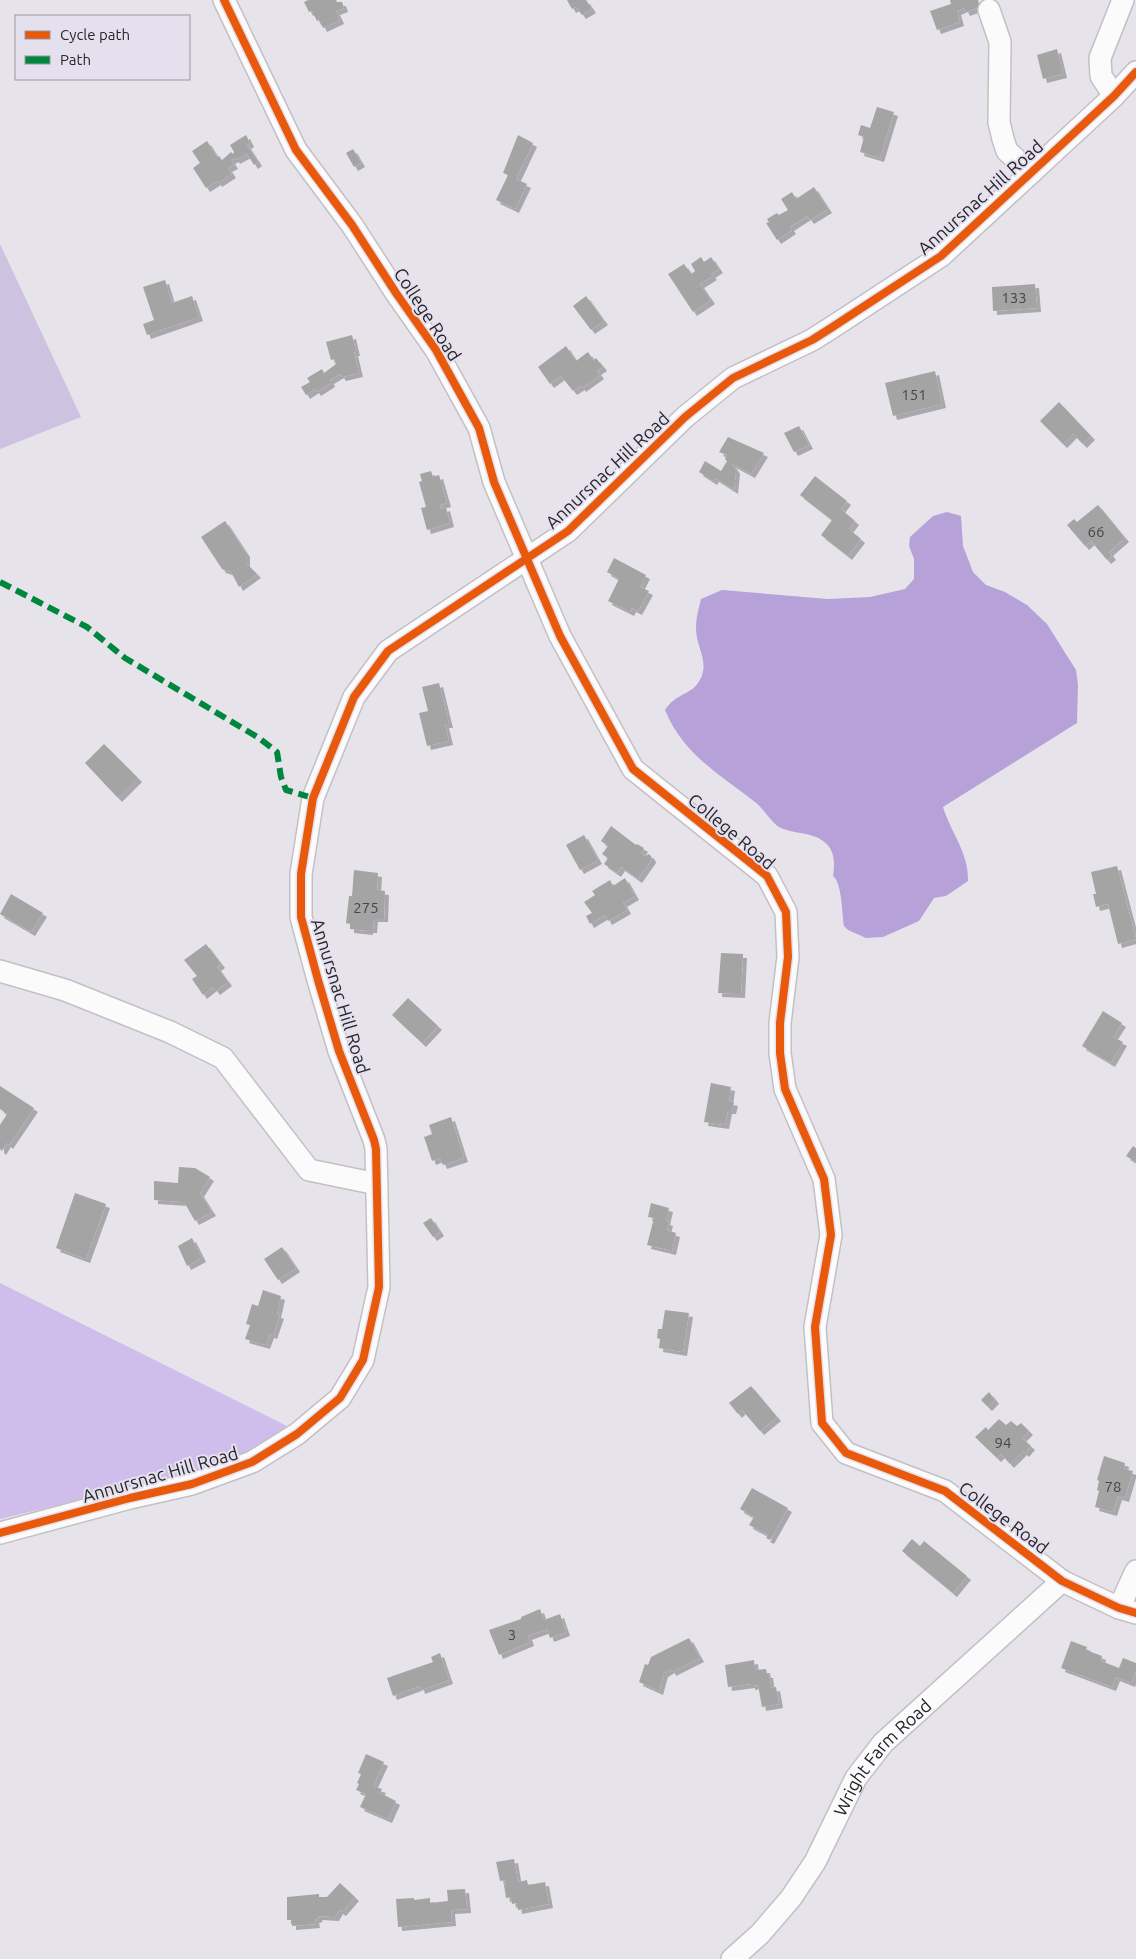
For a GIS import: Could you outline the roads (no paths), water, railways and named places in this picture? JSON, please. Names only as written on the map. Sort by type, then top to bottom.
[{"type":"street","name":"College Road","points":[[224,0],[296,150],[352,225],[396,294],[436,350],[479,428],[494,482],[560,636],[633,769],[767,876],[786,912],[788,956],[780,1033],[780,1053],[785,1089],[824,1178],[831,1235],[815,1327],[822,1423],[846,1453],[945,1491],[1062,1581],[1128,1610]]},
{"type":"street","points":[[1114,96],[1101,76],[1100,58],[1123,0]]},
{"type":"street","points":[[989,10],[1000,42],[999,122],[1003,139],[1007,151],[1031,174]]},
{"type":"street","name":"Annursnac Hill Road","points":[[0,1533],[130,1498],[192,1484],[252,1462],[297,1434],[340,1398],[363,1360],[379,1287],[376,1149],[339,1051],[301,917],[300,874],[314,798],[354,697],[388,651],[568,531],[686,416],[733,378],[818,336],[941,256],[1114,96],[1136,72]]},
{"type":"street","points":[[0,971],[65,990],[170,1032],[222,1058],[309,1170],[377,1184]]},
{"type":"street","points":[[1128,1610],[1136,1571]]},
{"type":"street","name":"Wright Farm Road","points":[[732,1959],[760,1934],[791,1898],[815,1862],[856,1778],[882,1743],[1062,1581]]}]
